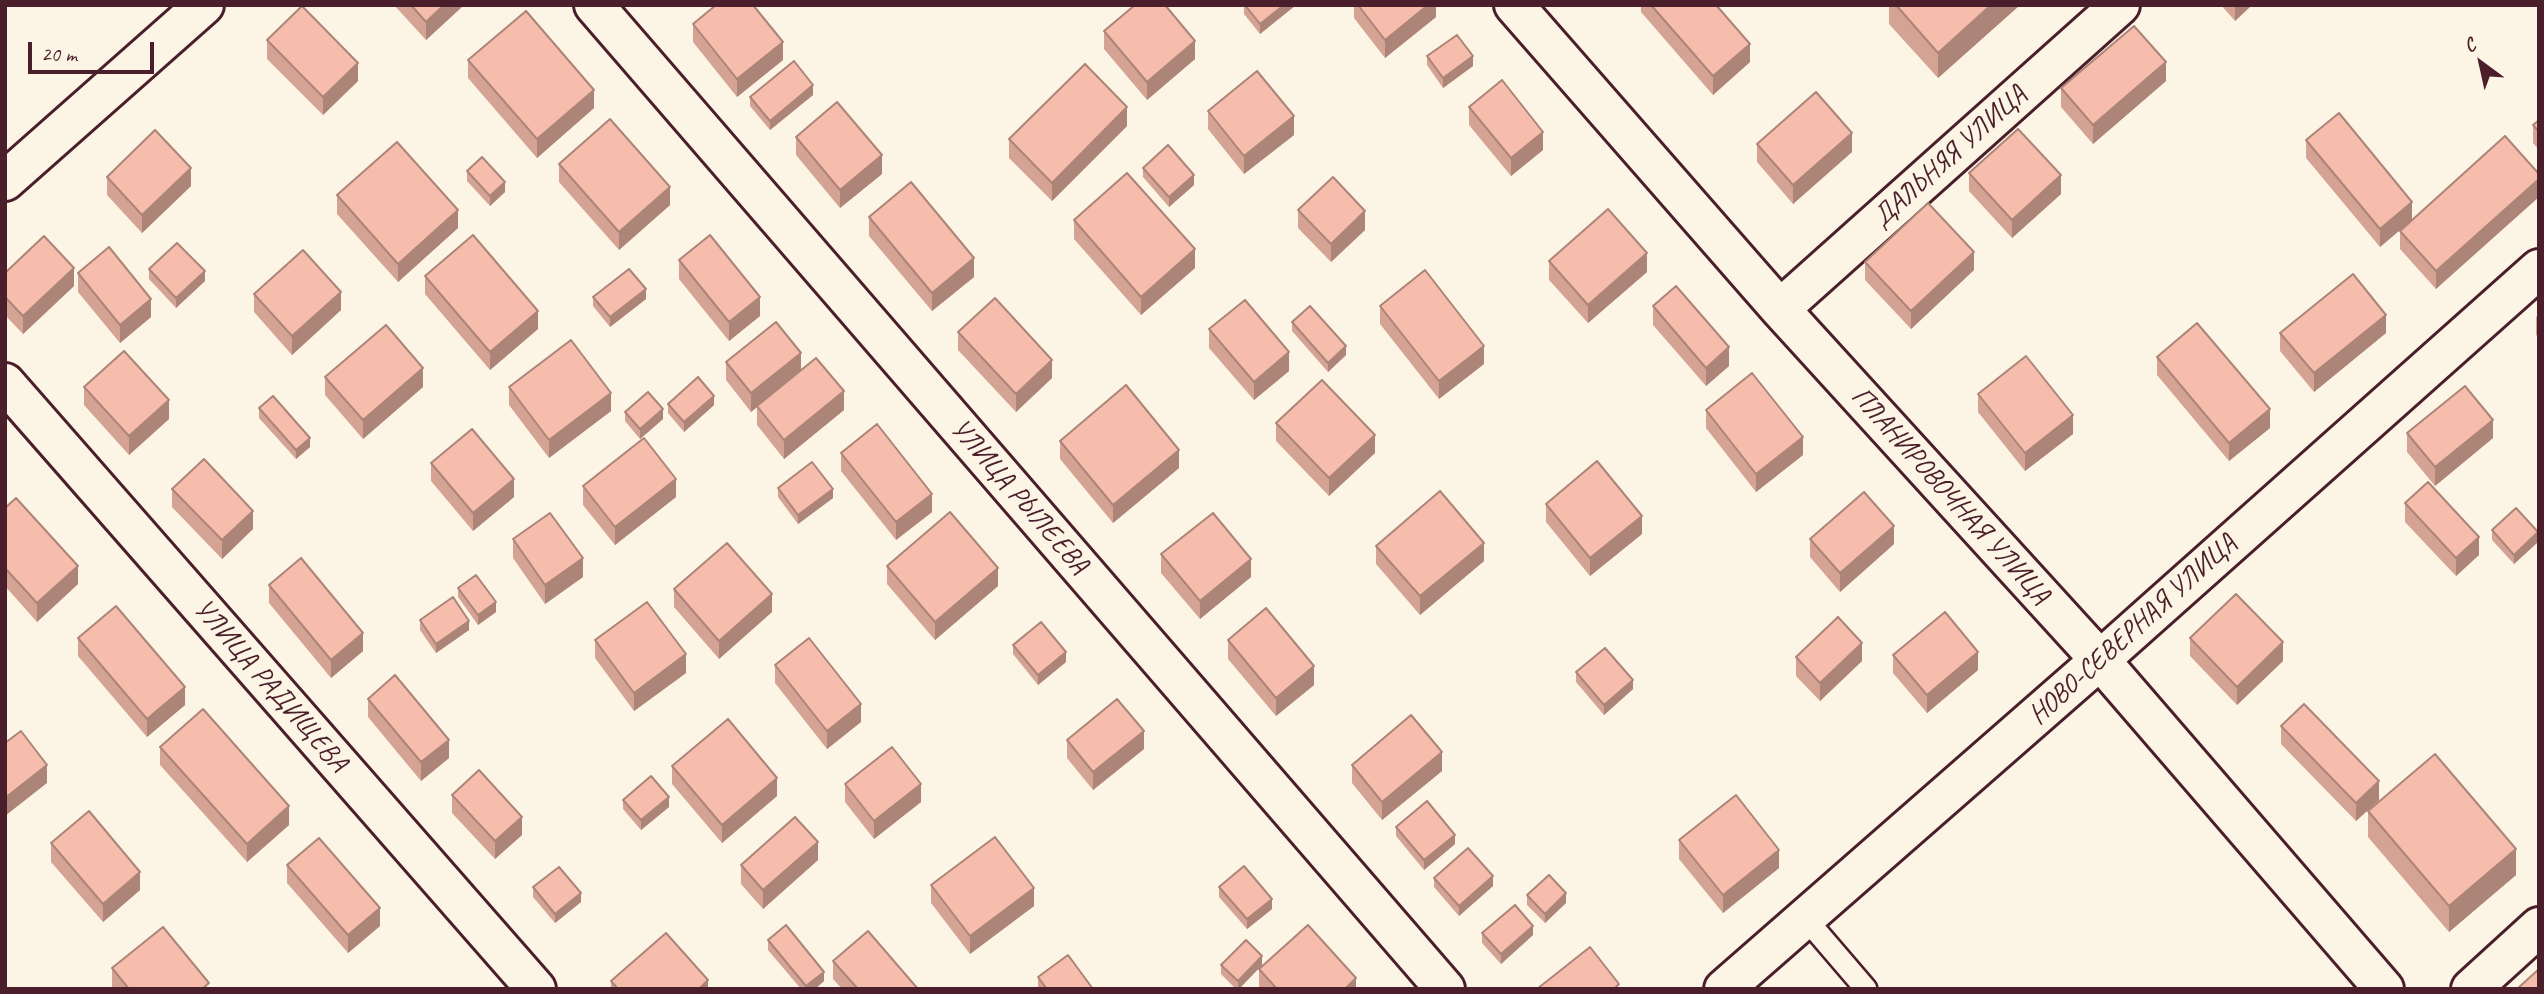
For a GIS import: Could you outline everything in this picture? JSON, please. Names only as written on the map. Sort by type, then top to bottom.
[{"type":"street","points":[[5,181],[204,5]]},
{"type":"street","name":"УЛИЦА РЫЛЕЕВА","points":[[594,5],[1445,989]]},
{"type":"street","name":"ПЛАНИРОВОЧНАЯ УЛИЦА","points":[[1514,5],[1780,309],[2100,660],[2384,989]]},
{"type":"street","name":"ДАЛЬНЯЯ УЛИЦА","points":[[1780,309],[2120,5]]},
{"type":"street","name":"НОВО-СЕВЕРНАЯ УЛИЦА","points":[[1724,989],[2100,660],[2539,269]]},
{"type":"street","name":"УЛИЦА РАДИЩЕВА","points":[[5,383],[536,989]]},
{"type":"street","points":[[2470,989],[2539,927]]},
{"type":"lane","points":[[1806,919],[1866,989]]},
{"type":"building","points":[[411,5],[444,5],[426,22]]},
{"type":"building","points":[[716,5],[753,5],[783,42],[737,79],[693,24]]},
{"type":"building","points":[[1135,5],[1165,5],[1195,41],[1147,82],[1104,31]]},
{"type":"building","points":[[1245,5],[1284,5],[1260,24]]},
{"type":"building","points":[[1358,5],[1428,5],[1385,40]]},
{"type":"building","points":[[1651,5],[1716,5],[1750,44],[1713,76]]},
{"type":"building","points":[[1896,5],[1991,5],[1938,53]]},
{"type":"building","points":[[302,6],[358,63],[323,97],[267,40]]},
{"type":"building","points":[[526,11],[594,90],[537,139],[468,60]]},
{"type":"building","points":[[2134,26],[2166,62],[2093,125],[2061,88]]},
{"type":"building","points":[[1457,35],[1473,56],[1443,78],[1427,56]]},
{"type":"building","points":[[794,61],[813,85],[770,121],[750,97]]},
{"type":"building","points":[[1085,64],[1127,107],[1052,183],[1009,139]]},
{"type":"building","points":[[1257,71],[1294,116],[1244,156],[1208,111]]},
{"type":"building","points":[[1502,80],[1543,132],[1511,158],[1469,107]]},
{"type":"building","points":[[1816,92],[1852,133],[1793,185],[1757,144]]},
{"type":"building","points":[[837,102],[882,155],[840,190],[796,137]]},
{"type":"building","points":[[2339,113],[2412,202],[2380,229],[2306,140]]},
{"type":"building","points":[[610,119],[670,187],[619,232],[559,164]]},
{"type":"building","points":[[2539,120],[2539,132],[2533,125]]},
{"type":"building","points":[[2018,129],[2061,175],[2012,220],[1969,173]]},
{"type":"building","points":[[155,130],[191,168],[142,215],[107,177]]},
{"type":"building","points":[[2505,136],[2539,174],[2539,179],[2436,271],[2400,231]]},
{"type":"building","points":[[397,142],[458,210],[398,264],[337,195]]},
{"type":"building","points":[[1168,145],[1194,175],[1169,197],[1143,168]]},
{"type":"building","points":[[482,157],[505,182],[490,196],[467,171]]},
{"type":"building","points":[[1127,173],[1195,249],[1141,297],[1074,220]]},
{"type":"building","points":[[1333,177],[1365,211],[1331,244],[1298,210]]},
{"type":"building","points":[[911,182],[974,258],[932,293],[869,217]]},
{"type":"building","points":[[1928,203],[1974,252],[1911,311],[1865,262]]},
{"type":"building","points":[[1608,209],[1647,253],[1588,305],[1549,261]]},
{"type":"building","points":[[473,235],[538,311],[490,352],[425,276]]},
{"type":"building","points":[[710,235],[760,297],[729,322],[679,260]]},
{"type":"building","points":[[44,236],[74,268],[23,316],[5,297],[5,273]]},
{"type":"building","points":[[177,243],[205,271],[176,298],[149,269]]},
{"type":"building","points":[[109,247],[151,299],[120,325],[78,273]]},
{"type":"building","points":[[303,250],[341,292],[292,336],[254,294]]},
{"type":"building","points":[[629,269],[646,289],[610,317],[593,297]]},
{"type":"building","points":[[1425,270],[1484,346],[1439,381],[1380,306]]},
{"type":"building","points":[[2353,274],[2386,315],[2314,373],[2280,333]]},
{"type":"building","points":[[1676,286],[1729,347],[1706,368],[1653,306]]},
{"type":"building","points":[[995,298],[1052,360],[1016,394],[958,332]]},
{"type":"building","points":[[1245,300],[1289,352],[1254,382],[1209,329]]},
{"type":"building","points":[[1310,306],[1346,346],[1328,363],[1292,322]]},
{"type":"building","points":[[776,322],[801,353],[751,393],[726,362]]},
{"type":"building","points":[[2197,323],[2270,409],[2229,443],[2157,357]]},
{"type":"building","points":[[386,325],[423,368],[363,420],[325,377]]},
{"type":"building","points":[[571,340],[611,393],[549,440],[509,387]]},
{"type":"building","points":[[124,351],[169,400],[129,436],[84,387]]},
{"type":"building","points":[[2026,356],[2073,415],[2025,453],[1978,394]]},
{"type":"building","points":[[816,358],[844,391],[784,440],[757,406]]},
{"type":"building","points":[[1752,373],[1803,437],[1756,474],[1706,410]]},
{"type":"building","points":[[698,377],[714,396],[684,422],[668,404]]},
{"type":"building","points":[[1322,380],[1375,435],[1329,478],[1276,423]]},
{"type":"building","points":[[1126,385],[1179,450],[1113,505],[1060,441]]},
{"type":"building","points":[[2465,386],[2493,420],[2435,467],[2407,433]]},
{"type":"building","points":[[648,392],[663,409],[640,429],[625,412]]},
{"type":"building","points":[[273,396],[310,438],[296,450],[259,408]]},
{"type":"building","points":[[877,424],[932,494],[896,522],[841,453]]},
{"type":"building","points":[[472,429],[514,479],[473,513],[431,463]]},
{"type":"building","points":[[644,438],[676,479],[615,527],[583,486]]},
{"type":"building","points":[[204,459],[253,511],[222,540],[172,489]]},
{"type":"building","points":[[1597,461],[1642,516],[1590,558],[1546,504]]},
{"type":"building","points":[[812,462],[833,489],[798,515],[778,488]]},
{"type":"building","points":[[2428,482],[2479,537],[2456,558],[2405,503]]},
{"type":"building","points":[[1440,491],[1484,543],[1420,596],[1376,546]]},
{"type":"building","points":[[1864,492],[1894,526],[1840,573],[1810,539]]},
{"type":"building","points":[[16,498],[78,566],[37,603],[5,568],[5,508]]},
{"type":"building","points":[[2516,508],[2538,532],[2514,555],[2492,530]]},
{"type":"building","points":[[950,512],[998,568],[935,622],[887,566]]},
{"type":"building","points":[[550,513],[583,558],[545,585],[513,539]]},
{"type":"building","points":[[1213,513],[1251,559],[1200,601],[1161,554]]},
{"type":"building","points":[[727,543],[772,594],[719,641],[674,589]]},
{"type":"building","points":[[301,558],[363,633],[331,660],[269,585]]},
{"type":"building","points":[[476,575],[496,602],[478,615],[458,588]]},
{"type":"building","points":[[2236,594],[2283,642],[2237,687],[2190,638]]},
{"type":"building","points":[[453,597],[469,621],[436,644],[420,620]]},
{"type":"building","points":[[647,602],[686,654],[634,693],[595,640]]},
{"type":"building","points":[[116,606],[185,687],[147,719],[78,638]]},
{"type":"building","points":[[1266,608],[1314,666],[1276,698],[1228,640]]},
{"type":"building","points":[[1945,612],[1978,652],[1927,695],[1893,655]]},
{"type":"building","points":[[1838,617],[1862,643],[1820,683],[1796,657]]},
{"type":"building","points":[[1041,622],[1066,652],[1038,675],[1013,645]]},
{"type":"building","points":[[809,638],[861,704],[827,731],[775,665]]},
{"type":"building","points":[[1605,648],[1633,680],[1604,705],[1576,672]]},
{"type":"building","points":[[395,675],[449,740],[421,762],[368,699]]},
{"type":"building","points":[[1117,699],[1144,731],[1093,772],[1067,740]]},
{"type":"building","points":[[2304,704],[2379,781],[2356,803],[2281,726]]},
{"type":"building","points":[[203,709],[289,806],[247,844],[160,747]]},
{"type":"building","points":[[1411,715],[1442,752],[1382,802],[1352,765]]},
{"type":"building","points":[[728,719],[777,778],[722,825],[672,766]]},
{"type":"building","points":[[21,731],[47,765],[5,798],[5,743]]},
{"type":"building","points":[[892,747],[921,784],[874,821],[845,784]]},
{"type":"building","points":[[2435,754],[2516,849],[2449,906],[2368,811]]},
{"type":"building","points":[[479,770],[522,817],[495,841],[452,795]]},
{"type":"building","points":[[651,776],[669,797],[641,820],[623,800]]},
{"type":"building","points":[[1736,795],[1779,850],[1723,895],[1679,840]]},
{"type":"building","points":[[1427,801],[1455,835],[1424,860],[1396,827]]},
{"type":"building","points":[[89,811],[140,872],[103,904],[51,843]]},
{"type":"building","points":[[795,817],[818,842],[763,890],[741,865]]},
{"type":"building","points":[[995,837],[1034,888],[970,936],[931,885]]},
{"type":"building","points":[[319,838],[380,908],[348,935],[287,865]]},
{"type":"building","points":[[1468,848],[1493,876],[1459,906],[1434,878]]},
{"type":"building","points":[[1244,866],[1272,899],[1247,919],[1219,887]]},
{"type":"building","points":[[559,867],[581,893],[555,914],[533,887]]},
{"type":"building","points":[[1549,875],[1566,893],[1545,914],[1527,895]]},
{"type":"building","points":[[1515,905],[1533,926],[1501,954],[1482,933]]},
{"type":"building","points":[[786,925],[824,972],[806,986],[768,940]]},
{"type":"building","points":[[1308,925],[1356,978],[1345,989],[1277,989],[1259,969]]},
{"type":"building","points":[[163,927],[209,983],[202,989],[129,989],[112,968]]},
{"type":"building","points":[[868,931],[918,989],[858,989],[833,961]]},
{"type":"building","points":[[666,933],[708,980],[699,989],[618,989],[611,981]]},
{"type":"building","points":[[1246,940],[1262,956],[1238,981],[1221,965]]},
{"type":"building","points":[[1590,947],[1619,984],[1614,989],[1537,989]]},
{"type":"building","points":[[1068,955],[1093,989],[1047,989],[1038,977]]},
{"type":"building","points":[[2539,969],[2539,989],[2517,989]]}]
